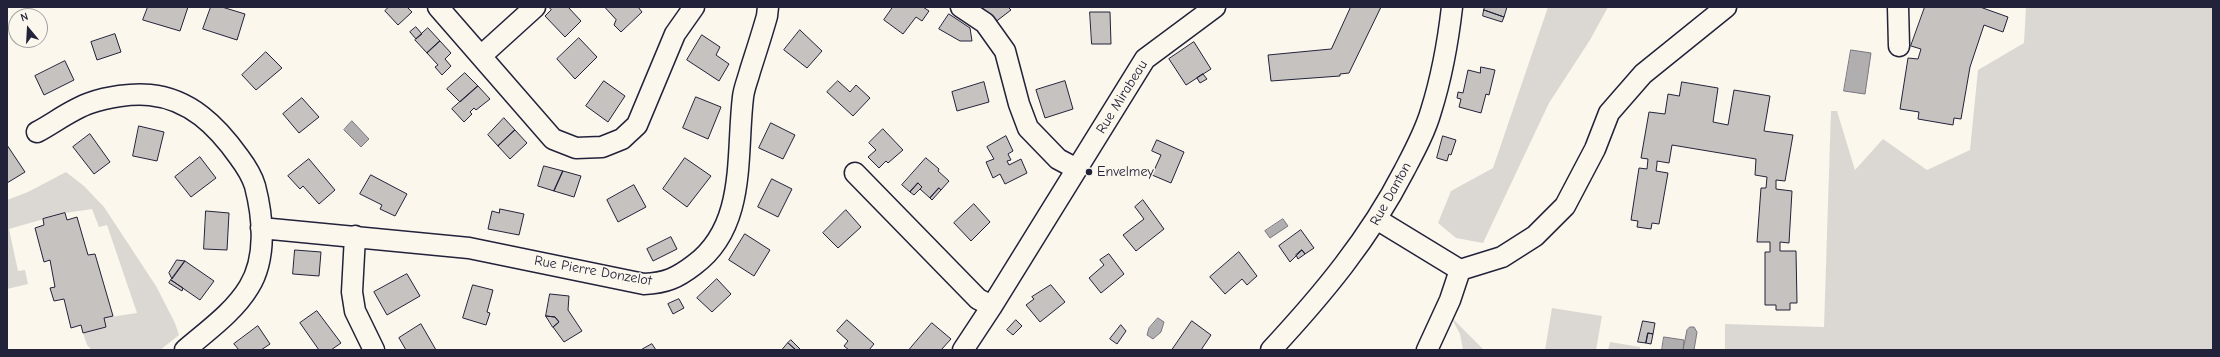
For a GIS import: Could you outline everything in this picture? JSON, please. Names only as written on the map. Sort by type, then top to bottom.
[{"type":"street","points":[[438,7],[553,139],[576,148],[602,147],[622,139],[637,125],[675,34],[694,7]]},
{"type":"street","points":[[481,56],[535,7]]},
{"type":"street","name":"Rue Pierre Donzelot","points":[[262,228],[469,248],[644,284],[662,283],[681,275],[701,260],[714,246],[726,226],[732,209],[737,184],[743,95],[767,16],[768,7]]},
{"type":"street","points":[[961,7],[985,23],[1005,51],[1019,104],[1028,128],[1058,159],[1077,169]]},
{"type":"street","name":"Rue Mirabeau","points":[[963,350],[992,306],[1145,59],[1215,7]]},
{"type":"street","name":"Rue Danton","points":[[1271,350],[1338,275],[1378,220],[1418,143],[1431,111],[1446,58],[1452,7]]},
{"type":"street","points":[[1378,220],[1460,270],[1502,257],[1535,236],[1565,206],[1595,149],[1609,113],[1643,74],[1726,7]]},
{"type":"street","points":[[1898,7],[1899,46]]},
{"type":"street","points":[[37,132],[89,103],[121,96],[150,95],[176,102],[202,116],[216,127],[242,162],[255,185],[262,228],[260,259],[250,286],[232,309],[185,350]]},
{"type":"street","points":[[855,173],[978,299],[992,306]]},
{"type":"street","points":[[355,236],[352,292],[355,311],[374,350]]},
{"type":"street","points":[[1427,350],[1450,300],[1460,270]]},
{"type":"shaded area","points":[[1548,7],[1608,7],[1590,40],[1549,103],[1483,243],[1456,238],[1438,223],[1451,191],[1493,168]]},
{"type":"shaded area","points":[[2026,7],[2213,7],[2213,350],[1725,350],[1725,324],[1824,327],[1831,111],[1837,111],[1855,170],[1883,139],[1927,170],[1970,150],[1978,70],[2024,43]]},
{"type":"shaded area","points":[[1851,50],[1871,53],[1865,94],[1844,91]]},
{"type":"shaded area","points":[[352,121],[369,139],[361,147],[344,130]]},
{"type":"shaded area","points":[[66,172],[84,186],[104,207],[156,286],[175,323],[179,335],[160,350],[92,350],[87,345],[83,333],[106,327],[104,318],[137,313],[107,225],[99,227],[92,209],[65,213],[9,229],[18,271],[25,270],[28,284],[7,289],[7,200],[28,192]]},
{"type":"shaded area","points":[[1283,219],[1288,226],[1270,238],[1265,231]]},
{"type":"shaded area","points":[[1552,308],[1602,316],[1596,350],[1545,350]]},
{"type":"shaded area","points":[[1451,317],[1484,350],[1463,350],[1460,334]]},
{"type":"shaded area","points":[[1158,318],[1164,322],[1161,332],[1153,339],[1147,335],[1149,328]]},
{"type":"shaded area","points":[[1690,327],[1694,327],[1697,332],[1694,350],[1683,350],[1687,330]]},
{"type":"shaded area","points":[[1664,337],[1684,340],[1683,350],[1662,350]]},
{"type":"shaded area","points":[[1610,342],[1640,347],[1640,350],[1608,350]]},
{"type":"building","points":[[148,7],[188,7],[180,31],[143,20]]},
{"type":"building","points":[[211,7],[222,7],[245,14],[237,40],[203,29]]},
{"type":"building","points":[[389,7],[407,7],[412,12],[398,25],[385,11]]},
{"type":"building","points":[[549,7],[568,7],[581,21],[565,37],[545,16],[551,10]]},
{"type":"building","points":[[605,7],[638,7],[642,12],[621,32],[614,25],[616,20]]},
{"type":"building","points":[[893,7],[923,7],[929,11],[922,21],[916,17],[903,34],[884,20]]},
{"type":"building","points":[[982,7],[1008,7],[1011,10],[994,23]]},
{"type":"building","points":[[1351,7],[1381,7],[1349,73],[1340,74],[1340,76],[1271,81],[1268,55],[1331,49]]},
{"type":"building","points":[[1485,7],[1507,7],[1504,17],[1484,10]]},
{"type":"building","points":[[1925,7],[1980,7],[2008,17],[2003,32],[1984,25],[1970,67],[1961,119],[1954,118],[1953,125],[1918,119],[1919,112],[1900,109],[1908,58],[1918,59],[1921,49],[1911,46]]},
{"type":"building","points":[[1484,10],[1504,17],[1502,22],[1483,16]]},
{"type":"building","points":[[1090,12],[1110,12],[1111,44],[1092,44]]},
{"type":"building","points":[[949,14],[970,28],[972,41],[960,41],[939,29]]},
{"type":"building","points":[[416,27],[422,34],[416,39],[410,32]]},
{"type":"building","points":[[428,28],[440,41],[427,53],[415,40]]},
{"type":"building","points":[[800,30],[822,51],[807,68],[784,50]]},
{"type":"building","points":[[115,34],[121,52],[97,60],[91,42]]},
{"type":"building","points":[[702,35],[720,47],[716,55],[729,64],[719,81],[687,60]]},
{"type":"building","points":[[579,38],[597,57],[575,79],[557,59]]},
{"type":"building","points":[[440,41],[451,53],[445,59],[451,66],[442,75],[435,67],[438,65],[427,53]]},
{"type":"building","points":[[1194,42],[1211,69],[1186,85],[1169,59]]},
{"type":"building","points":[[266,52],[282,68],[256,90],[242,75]]},
{"type":"building","points":[[65,61],[74,80],[44,95],[35,76]]},
{"type":"building","points":[[1481,67],[1495,70],[1489,95],[1486,94],[1481,113],[1459,107],[1461,99],[1457,98],[1458,92],[1463,93],[1468,70],[1480,73]]},
{"type":"building","points":[[465,73],[478,86],[460,102],[447,89]]},
{"type":"building","points":[[1203,74],[1207,79],[1200,83],[1197,78]]},
{"type":"building","points":[[604,81],[625,96],[608,122],[586,106]]},
{"type":"building","points":[[838,81],[850,92],[856,85],[870,98],[853,116],[827,92]]},
{"type":"building","points":[[1065,81],[1073,109],[1045,118],[1036,90]]},
{"type":"building","points":[[984,82],[989,102],[957,111],[952,92]]},
{"type":"building","points":[[1682,82],[1718,88],[1713,122],[1728,125],[1734,90],[1770,96],[1764,131],[1793,135],[1785,181],[1776,180],[1776,189],[1792,191],[1789,243],[1780,242],[1780,251],[1796,251],[1797,303],[1790,303],[1790,310],[1776,310],[1776,305],[1765,305],[1765,252],[1770,252],[1770,242],[1757,242],[1761,188],[1766,188],[1767,177],[1755,175],[1756,159],[1672,145],[1669,163],[1657,161],[1656,171],[1668,173],[1659,224],[1652,223],[1651,229],[1637,227],[1638,221],[1631,220],[1639,168],[1647,169],[1648,159],[1641,158],[1649,112],[1665,114],[1668,94],[1679,96]]},
{"type":"building","points":[[478,86],[490,99],[476,110],[474,108],[470,112],[472,114],[464,122],[452,109]]},
{"type":"building","points":[[696,97],[721,107],[708,139],[683,128]]},
{"type":"building","points":[[302,98],[319,117],[299,133],[283,114]]},
{"type":"building","points":[[504,118],[515,130],[498,146],[488,135]]},
{"type":"building","points":[[771,123],[795,135],[783,159],[759,148]]},
{"type":"building","points":[[139,126],[164,132],[157,161],[133,156]]},
{"type":"building","points":[[883,129],[903,150],[888,163],[886,161],[879,168],[868,157],[876,150],[869,143]]},
{"type":"building","points":[[515,130],[527,143],[510,159],[498,146]]},
{"type":"building","points":[[90,134],[110,162],[94,174],[73,147]]},
{"type":"building","points":[[1006,136],[1013,151],[1008,154],[1011,160],[1007,161],[1009,165],[1021,159],[1027,173],[1005,184],[1000,174],[993,178],[986,162],[994,159],[987,147]]},
{"type":"building","points":[[1443,136],[1456,140],[1451,155],[1449,154],[1447,161],[1437,158]]},
{"type":"building","points":[[1157,140],[1184,152],[1171,183],[1152,175],[1161,155],[1152,151]]},
{"type":"building","points":[[7,145],[25,172],[7,183]]},
{"type":"building","points":[[200,157],[216,178],[191,197],[175,177]]},
{"type":"building","points":[[685,158],[711,176],[687,207],[663,189]]},
{"type":"building","points":[[926,158],[939,169],[938,171],[949,181],[941,190],[939,188],[930,198],[920,189],[922,187],[918,183],[910,192],[902,185]]},
{"type":"building","points":[[309,159],[335,190],[319,204],[303,186],[300,189],[288,176]]},
{"type":"building","points":[[544,166],[563,171],[554,191],[538,186]]},
{"type":"building","points":[[563,171],[581,176],[574,197],[554,191]]},
{"type":"building","points":[[371,175],[407,194],[395,216],[380,209],[382,205],[360,194]]},
{"type":"building","points":[[772,179],[792,189],[778,217],[758,207]]},
{"type":"building","points":[[918,183],[922,187],[914,195],[910,192]]},
{"type":"building","points":[[634,185],[646,207],[618,222],[607,200]]},
{"type":"building","points":[[939,188],[941,190],[932,200],[930,198]]},
{"type":"building","points":[[1143,200],[1164,229],[1136,251],[1123,235],[1144,219],[1135,207]]},
{"type":"building","points":[[974,204],[990,222],[971,241],[954,223]]},
{"type":"building","points":[[500,209],[524,214],[519,235],[488,229],[492,211],[499,213]]},
{"type":"building","points":[[846,210],[861,227],[838,248],[823,233]]},
{"type":"building","points":[[206,211],[229,213],[227,250],[204,249]]},
{"type":"building","points":[[65,213],[67,220],[77,217],[88,255],[95,254],[113,316],[104,318],[106,327],[83,333],[81,325],[71,328],[64,299],[54,301],[50,288],[55,287],[50,260],[44,262],[35,228],[44,225],[43,219]]},
{"type":"building","points":[[1301,230],[1314,248],[1305,254],[1302,250],[1290,262],[1279,246]]},
{"type":"building","points":[[745,234],[770,250],[754,276],[729,260]]},
{"type":"building","points":[[671,237],[677,249],[653,261],[647,249]]},
{"type":"building","points":[[295,250],[321,252],[319,276],[293,274]]},
{"type":"building","points":[[1302,250],[1305,254],[1298,259],[1296,255]]},
{"type":"building","points":[[1239,252],[1257,276],[1247,285],[1242,279],[1225,294],[1210,277]]},
{"type":"building","points":[[1109,254],[1124,274],[1101,293],[1089,278],[1104,265],[1100,260]]},
{"type":"building","points":[[177,260],[185,261],[172,279],[169,273]]},
{"type":"building","points":[[185,261],[214,281],[200,300],[171,280]]},
{"type":"building","points":[[407,274],[420,296],[387,315],[374,292]]},
{"type":"building","points":[[717,279],[731,294],[712,312],[697,298]]},
{"type":"building","points":[[171,280],[183,288],[182,291],[169,283]]},
{"type":"building","points":[[473,285],[493,290],[487,312],[490,313],[486,325],[463,318]]},
{"type":"building","points":[[1051,285],[1065,302],[1040,322],[1026,305],[1034,299],[1032,297]]},
{"type":"building","points":[[550,294],[569,296],[568,310],[582,331],[564,342],[553,327],[559,322],[555,317],[546,316]]},
{"type":"building","points":[[679,299],[684,308],[673,314],[668,304]]},
{"type":"building","points":[[317,311],[341,343],[331,350],[319,350],[300,323]]},
{"type":"building","points":[[546,316],[555,317],[559,322],[553,327]]},
{"type":"building","points":[[847,320],[874,344],[869,350],[849,350],[844,346],[848,341],[837,331]]},
{"type":"building","points":[[1016,320],[1022,326],[1013,335],[1007,330]]},
{"type":"building","points":[[1192,321],[1211,335],[1201,350],[1172,350]]},
{"type":"building","points":[[1643,321],[1655,323],[1653,334],[1648,333],[1646,343],[1638,342]]},
{"type":"building","points":[[932,323],[951,339],[941,350],[909,350]]},
{"type":"building","points":[[421,324],[436,350],[406,350],[399,338]]},
{"type":"building","points":[[1121,325],[1126,331],[1117,344],[1110,339]]},
{"type":"building","points":[[258,326],[270,344],[261,350],[239,350],[234,344]]},
{"type":"building","points":[[1648,333],[1653,334],[1651,344],[1646,343]]},
{"type":"building","points":[[791,340],[801,350],[796,350],[788,343]]},
{"type":"building","points":[[788,343],[796,350],[782,350]]},
{"type":"building","points":[[652,344],[656,350],[641,350]]},
{"type":"place","name":"Envelmey","points":[[1089,172]]}]
